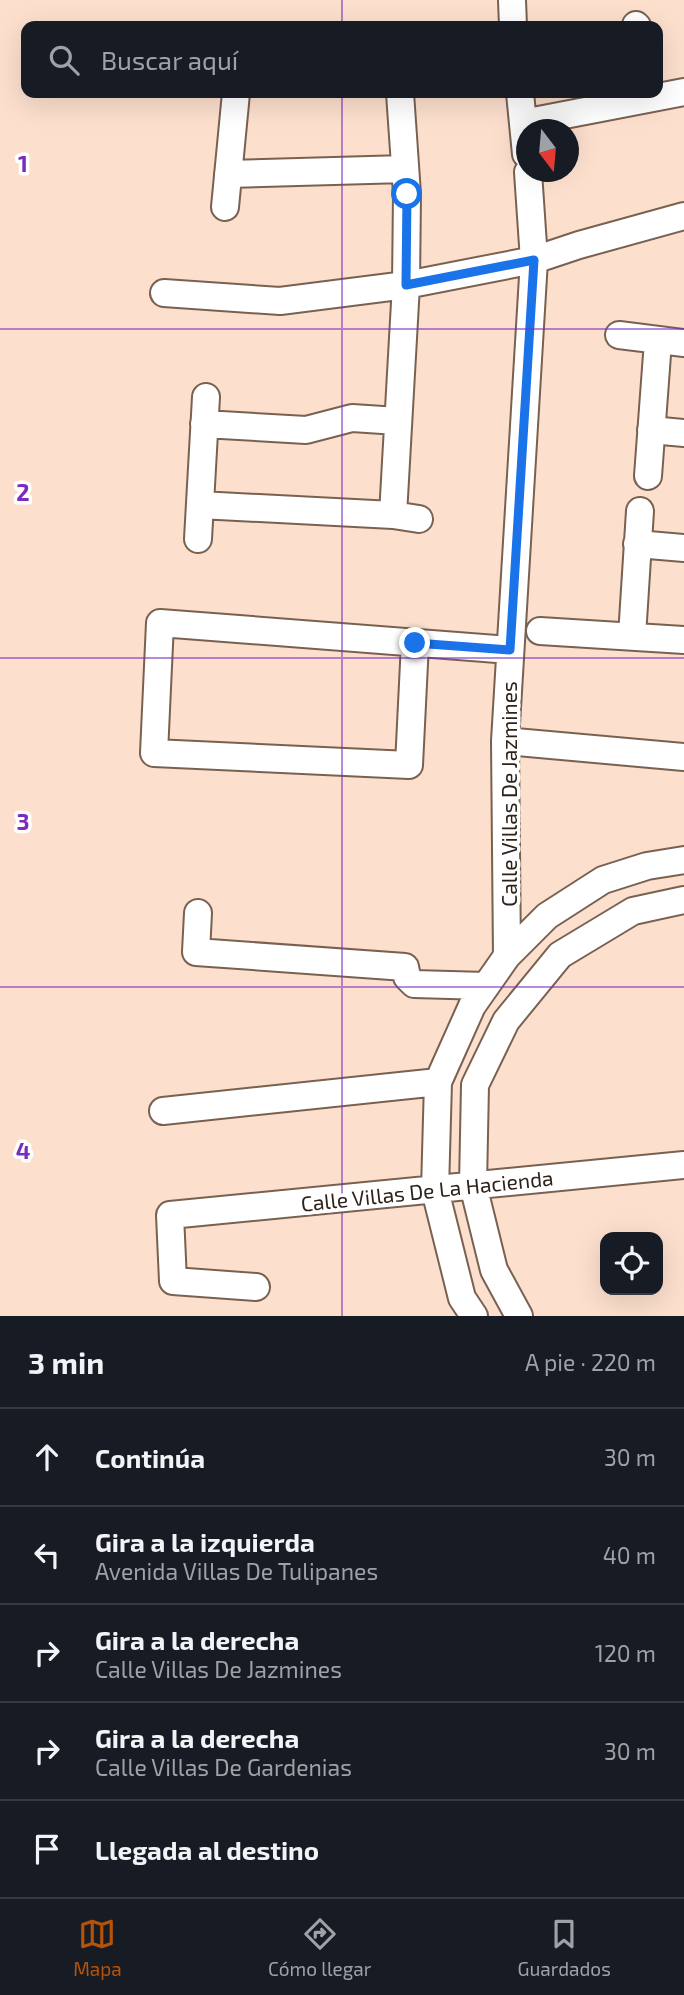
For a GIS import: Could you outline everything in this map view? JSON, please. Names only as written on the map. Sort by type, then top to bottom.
[{"type":"street","points":[[663,94],[684,92]]},
{"type":"street","points":[[225,207],[236,98]]},
{"type":"street","points":[[393,515],[406,285],[407,194],[400,98]]},
{"type":"street","points":[[520,98],[523,119]]},
{"type":"street","points":[[541,119],[634,98]]},
{"type":"street","points":[[228,174],[405,169]]},
{"type":"street","name":"Calle Villas De Jazmines","points":[[507,956],[505,741],[534,260],[529,182]]},
{"type":"street","points":[[164,293],[280,300],[406,285],[534,260],[684,216]]},
{"type":"street","points":[[620,335],[684,343]]},
{"type":"street","points":[[648,476],[658,341]]},
{"type":"street","points":[[198,539],[206,397]]},
{"type":"street","points":[[204,424],[306,430],[352,418],[398,421]]},
{"type":"street","points":[[651,430],[684,433]]},
{"type":"street","points":[[200,505],[393,515],[419,519]]},
{"type":"street","points":[[632,636],[640,512]]},
{"type":"street","points":[[637,544],[684,548]]},
{"type":"street","points":[[415,643],[409,765],[154,753],[160,623],[510,650]]},
{"type":"street","points":[[540,631],[684,639]]},
{"type":"street","points":[[505,741],[684,757]]},
{"type":"street","points":[[474,1316],[462,1298],[435,1190],[438,1082],[472,1006],[507,956],[547,916],[603,880],[647,866],[684,860]]},
{"type":"street","points":[[519,1316],[494,1270],[472,1185],[475,1085],[506,1021],[560,955],[632,911],[684,900]]},
{"type":"street","points":[[198,913],[196,952],[405,967],[407,977],[414,984],[486,986]]},
{"type":"street","points":[[163,1111],[438,1082]]},
{"type":"street","name":"Calle Villas De La Hacienda","points":[[256,1287],[173,1281],[170,1215],[684,1165]]},
{"type":"route","points":[[407,194],[406,285],[534,260],[510,650],[415,643]]}]
